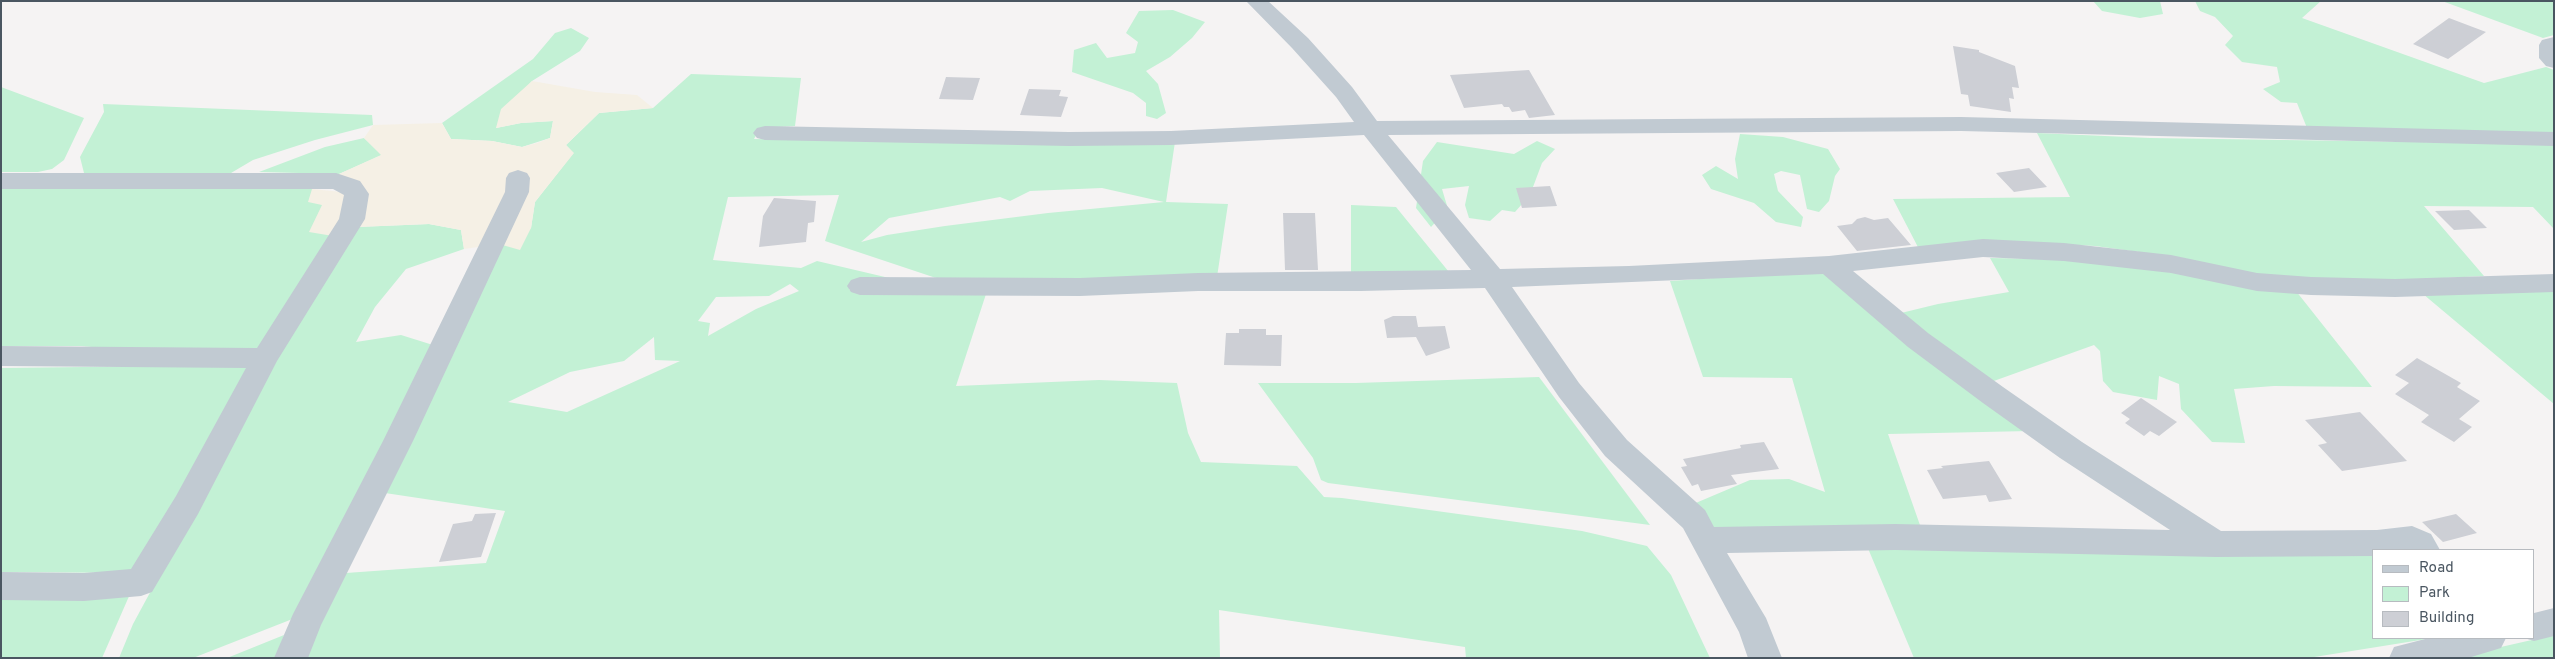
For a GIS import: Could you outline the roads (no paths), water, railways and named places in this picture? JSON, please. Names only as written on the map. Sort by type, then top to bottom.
[{"type":"street","points":[[1256,1],[1300,42],[1344,92],[1370,128],[1494,279],[1570,390],[1610,440],[1694,519],[1754,628],[1765,658]]},
{"type":"street","points":[[2554,44],[2550,45],[2550,58],[2554,61]]},
{"type":"street","points":[[765,133],[1069,139],[1171,138],[1370,128],[1961,124],[2554,139]]},
{"type":"street","points":[[291,658],[305,624],[398,441],[517,192],[518,178]]},
{"type":"street","points":[[1,181],[336,181],[351,187],[357,194],[352,219],[265,358],[187,506],[140,582],[84,586],[1,586]]},
{"type":"street","points":[[860,286],[1080,287],[1198,282],[1494,279],[1829,265],[1983,248],[2064,252],[2171,264],[2257,282],[2311,286],[2395,288],[2554,283]]},
{"type":"street","points":[[1829,265],[1918,340],[1986,390],[2071,450],[2216,544]]},
{"type":"street","points":[[1,356],[265,358]]},
{"type":"street","points":[[1704,540],[1895,537],[2216,544],[2377,543],[2412,539],[2420,543],[2423,549]]},
{"type":"street","points":[[2535,627],[2554,622]]},
{"type":"street","points":[[2406,658],[2455,642],[2480,639]]}]
